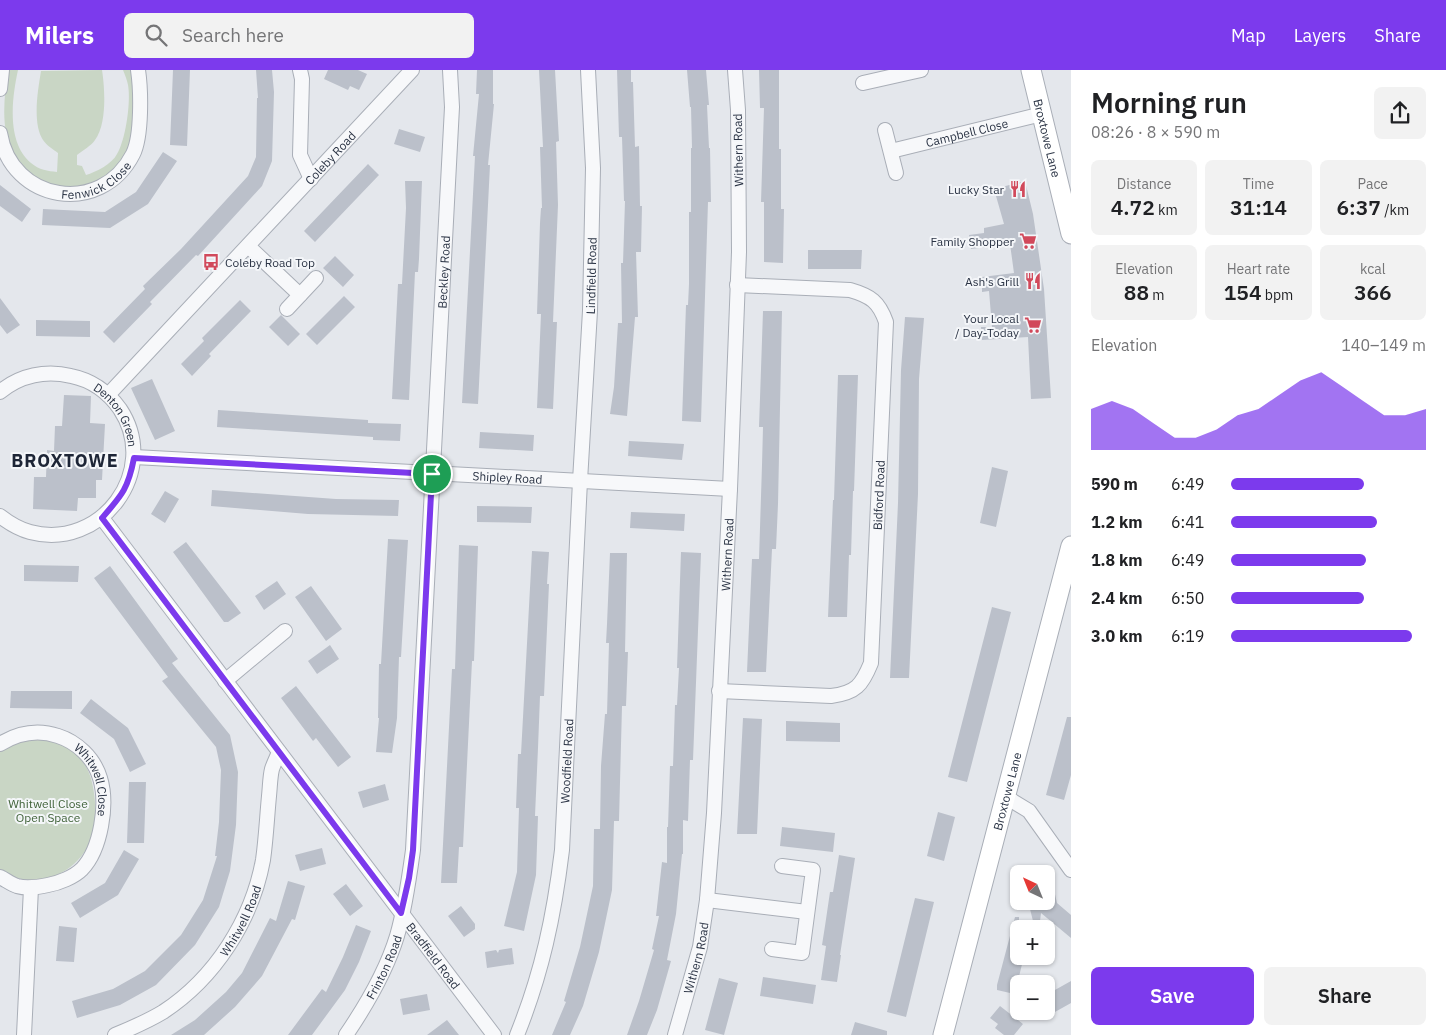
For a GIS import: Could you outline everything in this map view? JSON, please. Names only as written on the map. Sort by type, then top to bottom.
[{"type":"main road","name":"Broxtowe Lane","points":[[1031,70],[1042,114],[1065,179],[1071,234]]},
{"type":"main road","name":"Broxtowe Lane","points":[[943,1035],[1071,546]]},
{"type":"street","points":[[0,88],[2,70]]},
{"type":"street","name":"Fenwick Close","points":[[0,133],[7,156],[16,170],[30,183],[62,194],[91,192],[113,178],[126,165],[134,151],[140,100],[138,70]]},
{"type":"street","points":[[300,70],[300,155],[311,178]]},
{"type":"street","name":"Coleby Road","points":[[108,395],[412,70]]},
{"type":"street","name":"Beckley Road","points":[[432,474],[452,107],[450,70]]},
{"type":"street","name":"Lindfield Road","points":[[580,482],[590,311],[593,168],[588,70]]},
{"type":"street","name":"Withern Road","points":[[675,1035],[700,947],[707,900],[714,813],[730,489],[739,252],[738,110],[735,70]]},
{"type":"street","points":[[863,83],[921,70]]},
{"type":"street","name":"Campbell Close","points":[[891,151],[1042,114]]},
{"type":"street","points":[[886,130],[896,173]]},
{"type":"street","points":[[248,246],[300,295]]},
{"type":"street","points":[[287,309],[316,278]]},
{"type":"street","name":"Bidford Road","points":[[719,691],[845,695],[858,688],[866,677],[871,663],[886,322],[882,310],[864,294],[850,290],[737,285]]},
{"type":"street","name":"Denton Green","points":[[0,516],[13,526],[30,532],[61,535],[86,528],[102,518],[123,493],[131,476],[134,458],[131,435],[124,415],[108,395],[96,386],[80,378],[57,373],[28,376],[1,388]]},
{"type":"street","name":"Shipley Road","points":[[134,458],[730,489]]},
{"type":"street","name":"Frinton Road","points":[[346,1035],[359,1016],[382,972],[396,937],[409,878],[413,850],[432,474]]},
{"type":"street","name":"Woodfield Road","points":[[517,1035],[536,984],[545,952],[556,899],[562,850],[580,482]]},
{"type":"street","name":"Bradfield Road","points":[[102,518],[494,1035]]},
{"type":"street","points":[[225,681],[285,632]]},
{"type":"street","name":"Whitwell Close","points":[[0,744],[24,733],[39,732],[67,739],[80,747],[100,778],[102,816],[101,832],[91,856],[81,869],[70,877],[53,884],[31,888],[18,886],[0,878]]},
{"type":"street","name":"Whitwell Road","points":[[115,1035],[144,1023],[164,1011],[191,989],[219,958],[238,930],[257,886],[263,859],[272,770],[279,752]]},
{"type":"street","points":[[1006,797],[1029,811],[1071,870]]},
{"type":"street","points":[[772,949],[802,953],[808,912],[813,870],[782,866]]},
{"type":"street","points":[[24,1035],[31,888]]},
{"type":"street","points":[[707,900],[808,912]]},
{"type":"green space","points":[[8,70],[18,70],[14,93],[13,119],[14,132],[18,144],[23,154],[31,163],[44,170],[57,172],[58,153],[43,140],[38,125],[38,87],[41,71],[102,70],[104,96],[102,125],[93,142],[77,155],[77,165],[82,166],[86,175],[108,164],[115,158],[120,147],[127,120],[129,100],[128,85],[123,70],[133,70],[133,131],[128,149],[120,162],[99,180],[73,187],[45,182],[32,175],[14,156],[7,136],[4,103]]},
{"type":"green space","name":"Whitwell Close Open Space","points":[[45,738],[67,748],[82,761],[87,769],[93,789],[96,825],[88,846],[79,859],[68,868],[56,875],[28,880],[14,877],[0,870],[0,751],[22,742]]},
{"type":"building","points":[[173,70],[190,70],[187,146],[170,145]]},
{"type":"building","points":[[256,70],[272,70],[274,92],[272,161],[262,186],[198,256],[196,255],[150,302],[152,304],[114,343],[103,332],[145,289],[143,286],[181,249],[248,176],[256,157],[258,98]]},
{"type":"building","points":[[328,70],[358,70],[367,74],[359,90],[350,86],[348,90],[324,79]]},
{"type":"building","points":[[477,70],[493,70],[494,104],[488,165],[490,165],[478,404],[462,403],[475,156],[473,156],[479,94],[476,94]]},
{"type":"building","points":[[539,70],[555,70],[559,141],[556,142],[558,205],[553,322],[557,322],[553,409],[537,408],[541,314],[537,314],[542,208],[540,147],[543,147]]},
{"type":"building","points":[[617,70],[631,70],[635,147],[639,146],[640,206],[642,206],[641,252],[636,252],[638,317],[635,317],[627,416],[610,414],[614,387],[618,323],[622,323],[621,263],[623,263],[625,201],[622,137],[619,137]]},
{"type":"building","points":[[687,70],[706,70],[709,105],[707,105],[711,202],[708,202],[701,422],[682,421],[686,305],[688,305],[689,284],[689,212],[691,212],[692,148],[691,107]]},
{"type":"building","points":[[759,70],[779,70],[781,209],[784,209],[783,263],[764,262],[764,202],[761,202],[764,108],[760,108]]},
{"type":"building","points":[[399,129],[425,137],[420,152],[394,144]]},
{"type":"building","points":[[163,152],[177,161],[148,204],[110,228],[42,225],[43,209],[105,212],[136,192]]},
{"type":"building","points":[[368,164],[379,175],[315,242],[304,231]]},
{"type":"building","points":[[405,181],[422,181],[419,259],[418,272],[415,272],[409,400],[392,399],[398,284],[402,284],[406,208]]},
{"type":"building","points":[[1025,181],[1033,214],[1044,289],[1051,398],[1031,399],[1028,337],[982,340],[981,327],[992,327],[989,291],[982,292],[982,277],[1014,273],[1010,244],[971,249],[969,235],[984,233],[984,228],[1004,224],[994,189]]},
{"type":"building","points":[[0,185],[31,209],[22,222],[0,206]]},
{"type":"building","points":[[808,250],[862,250],[861,269],[808,269]]},
{"type":"building","points":[[335,256],[354,275],[343,287],[323,268]]},
{"type":"building","points":[[344,296],[355,307],[317,345],[306,334]]},
{"type":"building","points":[[0,298],[20,325],[7,334],[0,325]]},
{"type":"building","points":[[240,300],[251,311],[209,354],[211,356],[192,376],[181,364],[204,341],[202,338]]},
{"type":"building","points":[[763,311],[782,311],[778,504],[776,549],[772,549],[766,672],[747,672],[752,559],[759,559],[763,427],[759,427]]},
{"type":"building","points":[[281,315],[300,334],[288,346],[269,327]]},
{"type":"building","points":[[905,317],[924,318],[919,379],[918,494],[909,678],[890,678],[898,503],[901,370]]},
{"type":"building","points":[[36,320],[90,321],[90,337],[36,336]]},
{"type":"building","points":[[838,375],[858,375],[854,491],[847,617],[828,617],[834,500]]},
{"type":"building","points":[[152,379],[175,431],[155,440],[131,388]]},
{"type":"building","points":[[64,395],[91,396],[90,423],[105,424],[102,480],[96,480],[96,498],[78,498],[77,511],[33,509],[34,477],[46,477],[47,450],[54,451],[55,426],[62,426]]},
{"type":"building","points":[[218,410],[368,420],[368,423],[401,424],[400,441],[373,440],[373,437],[217,427]]},
{"type":"building","points":[[480,432],[534,435],[533,451],[479,448]]},
{"type":"building","points":[[629,441],[684,444],[682,460],[628,456]]},
{"type":"building","points":[[992,467],[1008,471],[996,527],[980,523]]},
{"type":"building","points":[[212,490],[336,499],[399,500],[398,516],[308,514],[211,506]]},
{"type":"building","points":[[165,491],[179,499],[165,523],[151,514]]},
{"type":"building","points":[[477,506],[532,507],[531,523],[477,522]]},
{"type":"building","points":[[631,512],[685,514],[684,531],[630,528]]},
{"type":"building","points":[[388,539],[408,540],[401,657],[399,657],[397,718],[392,753],[376,752],[379,718],[379,664],[381,664]]},
{"type":"building","points":[[186,542],[241,613],[228,622],[224,622],[173,552]]},
{"type":"building","points":[[459,545],[478,546],[474,661],[472,661],[463,847],[459,847],[457,883],[441,883],[452,669],[455,669]]},
{"type":"building","points":[[532,551],[549,552],[547,584],[549,584],[544,696],[540,696],[535,816],[538,816],[536,875],[524,931],[504,926],[517,872],[519,808],[516,808],[518,754],[521,754]]},
{"type":"building","points":[[681,552],[701,553],[693,760],[690,760],[688,821],[683,820],[683,854],[676,914],[667,960],[671,961],[657,1010],[647,1035],[627,1035],[654,950],[652,949],[659,916],[656,916],[662,862],[667,863],[670,766],[673,766],[675,705],[677,705],[679,668],[677,668]]},
{"type":"building","points":[[610,553],[627,553],[625,652],[628,652],[626,706],[622,706],[619,821],[614,821],[612,890],[599,952],[583,1006],[570,1035],[552,1035],[566,1002],[564,1001],[580,947],[593,886],[594,829],[600,829],[601,766],[605,714],[607,714],[609,643],[606,643]]},
{"type":"building","points":[[24,565],[79,566],[78,582],[24,581]]},
{"type":"building","points":[[110,566],[178,659],[172,663],[230,735],[238,772],[236,825],[230,871],[219,907],[195,945],[156,985],[120,1005],[77,1018],[72,1001],[113,989],[145,971],[181,935],[203,900],[217,856],[215,856],[219,822],[221,770],[216,747],[162,681],[168,677],[94,578]]},
{"type":"building","points":[[277,581],[286,594],[264,610],[255,596]]},
{"type":"building","points":[[311,586],[342,629],[326,641],[295,597]]},
{"type":"building","points":[[992,607],[1011,612],[967,782],[948,777]]},
{"type":"building","points":[[330,645],[339,659],[317,674],[308,661]]},
{"type":"building","points":[[296,686],[351,757],[338,767],[316,738],[313,741],[281,698]]},
{"type":"building","points":[[11,691],[72,691],[72,709],[10,708]]},
{"type":"building","points":[[91,699],[128,728],[146,764],[130,772],[114,739],[80,713]]},
{"type":"building","points":[[1067,717],[1071,717],[1071,775],[1064,800],[1046,795]]},
{"type":"building","points":[[743,718],[762,719],[757,834],[737,834]]},
{"type":"building","points":[[786,721],[840,723],[840,742],[786,741]]},
{"type":"building","points":[[129,782],[146,782],[144,843],[127,843]]},
{"type":"building","points":[[385,784],[389,800],[363,808],[358,792]]},
{"type":"building","points":[[938,812],[955,817],[944,861],[927,856]]},
{"type":"building","points":[[782,827],[835,833],[833,852],[780,846]]},
{"type":"building","points":[[322,848],[326,864],[300,871],[295,855]]},
{"type":"building","points":[[124,850],[139,859],[118,895],[80,918],[71,903],[105,883]]},
{"type":"building","points":[[839,855],[855,858],[837,982],[821,980],[826,946],[822,945],[830,892],[833,892]]},
{"type":"building","points":[[288,881],[305,886],[295,920],[292,919],[262,976],[235,1007],[204,1035],[171,1035],[195,1020],[226,992],[242,973],[270,918],[276,921]]},
{"type":"building","points":[[346,884],[363,906],[350,916],[333,894]]},
{"type":"building","points":[[1055,894],[1057,903],[1071,915],[1071,938],[1055,925],[1055,920],[1049,920],[1041,913],[1040,920],[1033,920],[1030,910],[1055,910]]},
{"type":"building","points":[[915,898],[934,902],[906,1017],[887,1012]]},
{"type":"building","points":[[461,906],[475,924],[475,929],[464,937],[448,916]]},
{"type":"building","points":[[356,925],[371,931],[359,962],[345,990],[312,1035],[288,1035],[322,989],[326,992]]},
{"type":"building","points":[[59,926],[77,928],[74,962],[56,961]]},
{"type":"building","points":[[1010,936],[1010,965],[1022,965],[1019,975],[1010,975],[1010,993],[997,990]]},
{"type":"building","points":[[512,948],[514,964],[487,968],[485,952],[496,950],[498,953],[499,950]]},
{"type":"building","points":[[763,977],[816,985],[813,1004],[760,996]]},
{"type":"building","points":[[719,978],[738,983],[724,1035],[705,1030]]},
{"type":"building","points":[[1071,981],[1071,1003],[1055,1012],[1055,990]]},
{"type":"building","points":[[427,994],[430,1010],[403,1015],[400,999]]},
{"type":"building","points":[[1000,1006],[1010,1014],[1010,1020],[1018,1020],[1023,1024],[1014,1035],[1004,1035],[995,1028],[998,1024],[990,1018]]},
{"type":"building","points":[[447,1020],[459,1035],[427,1035]]},
{"type":"building","points":[[855,1022],[887,1031],[887,1035],[851,1035]]},
{"type":"place","name":"Lucky Star","points":[[1018,189]]},
{"type":"place","name":"Family Shopper","points":[[1028,241]]},
{"type":"place","name":"Coleby Road Top","points":[[211,262]]},
{"type":"place","name":"Ash's Grill","points":[[1033,281]]},
{"type":"place","name":"Your Local / Day-Today","points":[[1033,325]]},
{"type":"district","name":"BROXTOWE","points":[[65,460]]},
{"type":"route","points":[[134,458],[432,474],[413,850],[401,913],[102,518],[123,493],[131,476],[134,458]]}]
